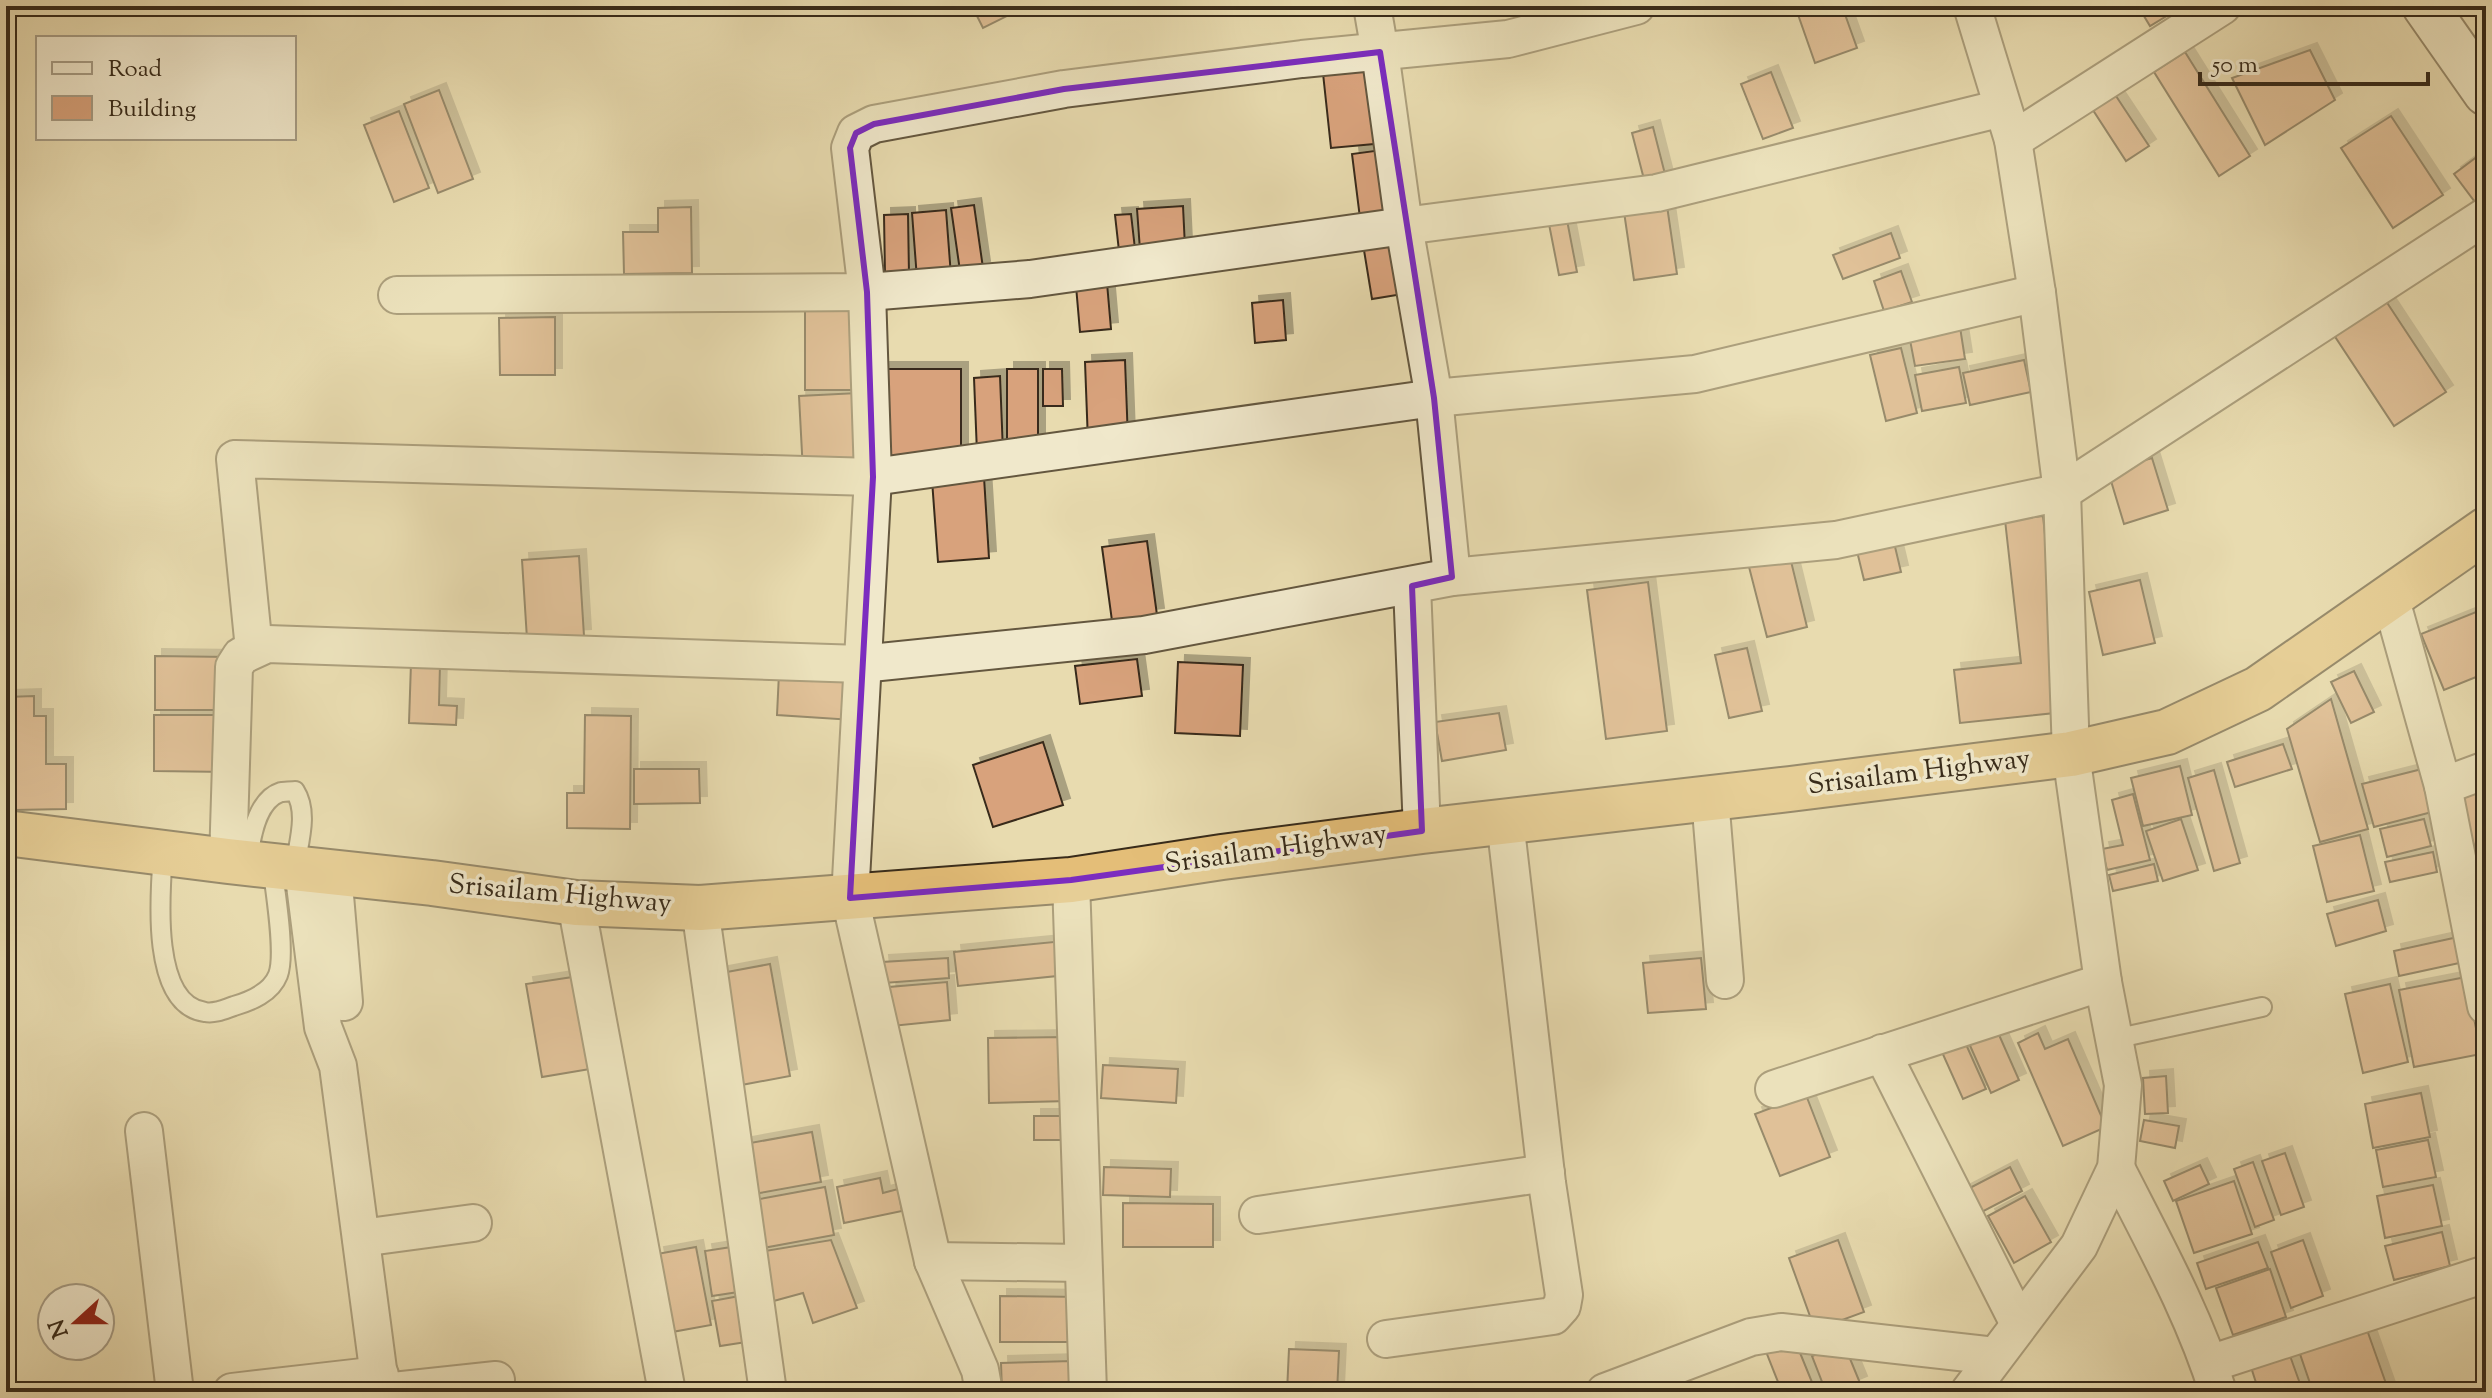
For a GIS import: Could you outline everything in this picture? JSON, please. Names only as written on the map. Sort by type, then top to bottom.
[{"type":"highway","name":"Srisailam Highway","points":[[6,833],[576,903],[700,908],[1071,880],[1422,831],[2071,754],[2167,732],[2258,689],[2486,530]]},
{"type":"street","points":[[1372,6],[1404,226],[1434,398],[1452,577]]},
{"type":"street","points":[[984,1392],[980,1370],[933,1261],[850,898],[873,477],[867,292],[850,148],[856,133],[874,124],[1064,89],[1302,59],[1508,39],[1636,6]]},
{"type":"street","points":[[1969,1392],[2079,1246],[2116,1168],[2123,1085],[2103,982],[2071,754],[2062,492],[2037,293],[2008,124],[1972,6]]},
{"type":"street","points":[[397,295],[867,292],[1030,279],[1657,193],[2008,124],[2222,6]]},
{"type":"street","points":[[2425,6],[2486,93]]},
{"type":"street","points":[[382,1386],[338,1066],[323,1027],[280,866],[234,667],[241,656],[267,644],[861,664],[1144,635],[1452,577],[1836,540],[2062,492],[2486,216]]},
{"type":"street","points":[[254,649],[235,459],[873,477],[1434,398],[1695,374],[2037,293]]},
{"type":"street","points":[[1412,586],[1422,831]]},
{"type":"street","points":[[2390,596],[2478,924],[2486,1006]]},
{"type":"street","points":[[2443,786],[2486,770]]},
{"type":"street","points":[[1710,798],[1725,980]]},
{"type":"street","points":[[1386,1339],[1553,1316],[1562,1306],[1564,1295],[1546,1173],[1505,821]]},
{"type":"street","points":[[1071,880],[1088,1392]]},
{"type":"street","points":[[576,903],[667,1392]]},
{"type":"street","points":[[700,908],[768,1392]]},
{"type":"street","points":[[1774,1089],[2103,982]]},
{"type":"street","points":[[1882,1053],[2019,1324]]},
{"type":"street","points":[[144,1131],[175,1392]]},
{"type":"street","points":[[2116,1168],[2179,1293],[2213,1378],[2486,1274]]},
{"type":"street","points":[[1258,1215],[1546,1173]]},
{"type":"street","points":[[361,1238],[473,1223]]},
{"type":"street","points":[[933,1261],[1083,1263]]},
{"type":"street","points":[[1605,1392],[1751,1337],[1781,1332],[1995,1356]]},
{"type":"street","points":[[232,1392],[496,1380]]},
{"type":"lane","points":[[163,853],[160,901],[163,948],[169,976],[174,991],[185,1004],[204,1012],[220,1011],[267,991],[278,974],[280,866]]},
{"type":"lane","points":[[2114,1039],[2262,1007]]},
{"type":"highlighted area","points":[[1380,52],[1434,398],[1452,577],[1412,586],[1422,831],[1071,880],[850,898],[873,477],[867,292],[850,148],[856,133],[874,124],[1064,89]]},
{"type":"building","points":[[972,6],[1027,6],[983,28]]},
{"type":"building","points":[[1795,6],[1842,6],[1857,48],[1815,63]]},
{"type":"building","points":[[2138,6],[2183,6],[2150,26]]},
{"type":"building","points":[[2310,50],[2335,100],[2265,145],[2232,78]]},
{"type":"building","points":[[2185,52],[2250,156],[2219,176],[2154,72]]},
{"type":"building","points":[[1377,58],[1385,143],[1331,148],[1322,64]]},
{"type":"building","points":[[1771,72],[1793,128],[1763,139],[1741,84]]},
{"type":"building","points":[[439,90],[473,179],[438,193],[404,104]]},
{"type":"building","points":[[2114,93],[2149,146],[2126,161],[2091,107]]},
{"type":"building","points":[[399,111],[429,188],[394,202],[364,125]]},
{"type":"building","points":[[2391,116],[2443,195],[2393,228],[2341,148]]},
{"type":"building","points":[[1653,127],[1667,182],[1646,187],[1632,133]]},
{"type":"building","points":[[1389,149],[1398,213],[1360,218],[1352,154]]},
{"type":"building","points":[[2486,150],[2486,200],[2478,206],[2454,174]]},
{"type":"building","points":[[1666,199],[1677,274],[1634,280],[1623,205]]},
{"type":"building","points":[[974,205],[983,268],[960,271],[951,208]]},
{"type":"building","points":[[1183,206],[1185,247],[1140,250],[1137,209]]},
{"type":"building","points":[[691,207],[692,273],[624,274],[623,232],[658,232],[658,208]]},
{"type":"building","points":[[946,210],[951,276],[917,279],[912,213]]},
{"type":"building","points":[[908,214],[909,274],[885,275],[884,215]]},
{"type":"building","points":[[1131,214],[1135,249],[1119,251],[1115,215]]},
{"type":"building","points":[[1566,215],[1577,272],[1559,275],[1548,219]]},
{"type":"building","points":[[1400,232],[1409,293],[1372,299],[1362,238]]},
{"type":"building","points":[[1891,233],[1900,258],[1843,279],[1833,255]]},
{"type":"building","points":[[1901,271],[1912,302],[1884,311],[1874,281]]},
{"type":"building","points":[[1107,283],[1111,329],[1080,332],[1076,286]]},
{"type":"building","points":[[2378,289],[2446,392],[2394,426],[2326,323]]},
{"type":"building","points":[[1283,300],[1286,340],[1255,343],[1252,303]]},
{"type":"building","points":[[805,309],[859,310],[858,390],[805,390]]},
{"type":"building","points":[[555,317],[555,375],[500,375],[499,318]]},
{"type":"building","points":[[1960,327],[1965,359],[1915,366],[1909,335]]},
{"type":"building","points":[[1901,348],[1917,413],[1886,421],[1870,355]]},
{"type":"building","points":[[1125,360],[1128,440],[1088,442],[1085,362]]},
{"type":"building","points":[[2024,360],[2031,392],[1970,405],[1963,373]]},
{"type":"building","points":[[1959,367],[1966,403],[1922,411],[1915,375]]},
{"type":"building","points":[[882,369],[961,369],[961,451],[883,463]]},
{"type":"building","points":[[1007,369],[1038,369],[1038,451],[1007,451]]},
{"type":"building","points":[[1043,369],[1062,369],[1063,406],[1043,406]]},
{"type":"building","points":[[1000,376],[1003,452],[977,453],[974,378]]},
{"type":"building","points":[[858,393],[862,469],[803,472],[799,396]]},
{"type":"building","points":[[2152,458],[2168,510],[2124,524],[2108,471]]},
{"type":"building","points":[[984,477],[989,558],[938,562],[932,480]]},
{"type":"building","points":[[2043,516],[2064,712],[1960,723],[1954,670],[2021,663],[2005,520]]},
{"type":"building","points":[[1892,534],[1901,572],[1864,580],[1855,543]]},
{"type":"building","points":[[1147,541],[1157,615],[1112,621],[1102,547]]},
{"type":"building","points":[[1789,553],[1807,627],[1767,637],[1748,563]]},
{"type":"building","points":[[579,556],[584,636],[527,639],[522,560]]},
{"type":"building","points":[[2140,580],[2155,643],[2103,655],[2089,592]]},
{"type":"building","points":[[1648,582],[1667,731],[1606,739],[1587,590]]},
{"type":"building","points":[[2481,610],[2486,622],[2486,673],[2444,690],[2421,634]]},
{"type":"building","points":[[1747,648],[1762,711],[1729,718],[1715,655]]},
{"type":"building","points":[[155,656],[231,657],[231,710],[155,710]]},
{"type":"building","points":[[1137,659],[1142,696],[1080,704],[1075,666]]},
{"type":"building","points":[[1178,662],[1243,665],[1240,736],[1175,733]]},
{"type":"building","points":[[411,663],[440,664],[439,705],[457,706],[456,725],[409,723]]},
{"type":"building","points":[[2354,671],[2374,712],[2351,723],[2331,682]]},
{"type":"building","points":[[779,673],[855,677],[853,720],[777,715]]},
{"type":"building","points":[[34,696],[34,716],[46,716],[46,764],[66,764],[66,809],[14,810],[14,798],[6,798],[6,697]]},
{"type":"building","points":[[2331,699],[2368,829],[2320,842],[2287,729]]},
{"type":"building","points":[[1499,713],[1506,750],[1442,761],[1435,722]]},
{"type":"building","points":[[154,715],[229,715],[229,772],[154,771]]},
{"type":"building","points":[[585,715],[631,716],[630,829],[567,828],[567,793],[584,793]]},
{"type":"building","points":[[1043,742],[1063,805],[993,827],[973,765]]},
{"type":"building","points":[[2283,744],[2292,769],[2235,787],[2227,762]]},
{"type":"building","points":[[2180,766],[2192,815],[2143,826],[2131,778]]},
{"type":"building","points":[[634,769],[699,769],[700,803],[634,804]]},
{"type":"building","points":[[2422,769],[2432,812],[2374,827],[2362,784]]},
{"type":"building","points":[[2214,770],[2240,863],[2214,871],[2188,778]]},
{"type":"building","points":[[2486,781],[2486,850],[2476,853],[2458,789]]},
{"type":"building","points":[[2133,794],[2150,860],[2107,870],[2102,849],[2123,845],[2112,800]]},
{"type":"building","points":[[2181,819],[2198,870],[2163,881],[2146,831]]},
{"type":"building","points":[[2424,819],[2431,846],[2387,857],[2380,829]]},
{"type":"building","points":[[2360,835],[2374,891],[2327,902],[2313,846]]},
{"type":"building","points":[[2433,852],[2437,872],[2390,882],[2385,862]]},
{"type":"building","points":[[2154,864],[2158,881],[2113,891],[2109,875]]},
{"type":"building","points":[[2378,900],[2386,931],[2336,946],[2327,914]]},
{"type":"building","points":[[2458,937],[2464,962],[2399,976],[2394,951]]},
{"type":"building","points":[[1064,941],[1067,975],[958,986],[954,952]]},
{"type":"building","points":[[948,958],[949,978],[884,983],[882,962]]},
{"type":"building","points":[[1701,958],[1706,1009],[1648,1013],[1643,963]]},
{"type":"building","points":[[770,964],[790,1076],[736,1086],[716,974]]},
{"type":"building","points":[[586,975],[602,1067],[542,1077],[526,984]]},
{"type":"building","points":[[2466,977],[2481,1054],[2414,1067],[2399,990]]},
{"type":"building","points":[[947,982],[950,1020],[892,1026],[889,987]]},
{"type":"building","points":[[2390,984],[2408,1062],[2363,1073],[2345,994]]},
{"type":"building","points":[[1992,1019],[2019,1080],[1991,1093],[1964,1032]]},
{"type":"building","points":[[1960,1031],[1986,1089],[1963,1099],[1937,1041]]},
{"type":"building","points":[[2038,1033],[2045,1049],[2068,1039],[2106,1127],[2063,1146],[2018,1043]]},
{"type":"building","points":[[1068,1037],[1069,1101],[989,1103],[988,1038]]},
{"type":"building","points":[[1103,1065],[1178,1069],[1176,1103],[1101,1098]]},
{"type":"building","points":[[2166,1076],[2168,1113],[2145,1114],[2143,1078]]},
{"type":"building","points":[[2421,1093],[2430,1137],[2373,1148],[2365,1104]]},
{"type":"building","points":[[1806,1095],[1830,1157],[1780,1176],[1755,1114]]},
{"type":"building","points":[[1034,1116],[1077,1116],[1078,1140],[1034,1140]]},
{"type":"building","points":[[2144,1120],[2179,1126],[2175,1148],[2140,1141]]},
{"type":"building","points":[[812,1132],[821,1182],[754,1194],[745,1144]]},
{"type":"building","points":[[2428,1140],[2436,1177],[2383,1187],[2376,1150]]},
{"type":"building","points":[[2285,1153],[2304,1207],[2281,1215],[2262,1161]]},
{"type":"building","points":[[2253,1162],[2274,1220],[2255,1227],[2234,1169]]},
{"type":"building","points":[[2200,1165],[2209,1184],[2173,1201],[2164,1181]]},
{"type":"building","points":[[1104,1167],[1171,1169],[1170,1197],[1103,1195]]},
{"type":"building","points":[[2010,1167],[2022,1191],[1976,1215],[1964,1191]]},
{"type":"building","points":[[880,1178],[883,1193],[898,1189],[902,1211],[844,1223],[837,1187]]},
{"type":"building","points":[[2234,1181],[2252,1234],[2194,1253],[2176,1201]]},
{"type":"building","points":[[2433,1185],[2442,1226],[2385,1238],[2377,1196]]},
{"type":"building","points":[[825,1187],[834,1235],[763,1248],[754,1200]]},
{"type":"building","points":[[2025,1196],[2051,1242],[2014,1263],[1988,1216]]},
{"type":"building","points":[[1123,1203],[1213,1204],[1213,1247],[1123,1247]]},
{"type":"building","points":[[2442,1232],[2450,1266],[2394,1280],[2385,1246]]},
{"type":"building","points":[[831,1240],[857,1308],[813,1323],[803,1293],[770,1302],[759,1252]]},
{"type":"building","points":[[1838,1240],[1864,1312],[1815,1330],[1789,1258]]},
{"type":"building","points":[[2303,1240],[2323,1296],[2291,1308],[2271,1252]]},
{"type":"building","points":[[2258,1242],[2268,1268],[2206,1289],[2197,1263]]},
{"type":"building","points":[[738,1246],[745,1291],[712,1296],[705,1251]]},
{"type":"building","points":[[696,1247],[711,1325],[672,1332],[657,1254]]},
{"type":"building","points":[[2270,1269],[2286,1317],[2233,1335],[2216,1288]]},
{"type":"building","points":[[745,1295],[753,1341],[720,1346],[712,1301]]},
{"type":"building","points":[[1000,1296],[1083,1297],[1083,1342],[1000,1342]]},
{"type":"building","points":[[2366,1327],[2389,1392],[2313,1392],[2299,1351]]},
{"type":"building","points":[[1794,1338],[1816,1392],[1782,1392],[1765,1349]]},
{"type":"building","points":[[1844,1344],[1860,1383],[1838,1392],[1826,1392],[1812,1356]]},
{"type":"building","points":[[1289,1349],[1339,1351],[1337,1392],[1287,1392]]},
{"type":"building","points":[[2289,1353],[2303,1392],[2259,1392],[2251,1367]]},
{"type":"building","points":[[1072,1361],[1073,1392],[1002,1392],[1001,1363]]}]
